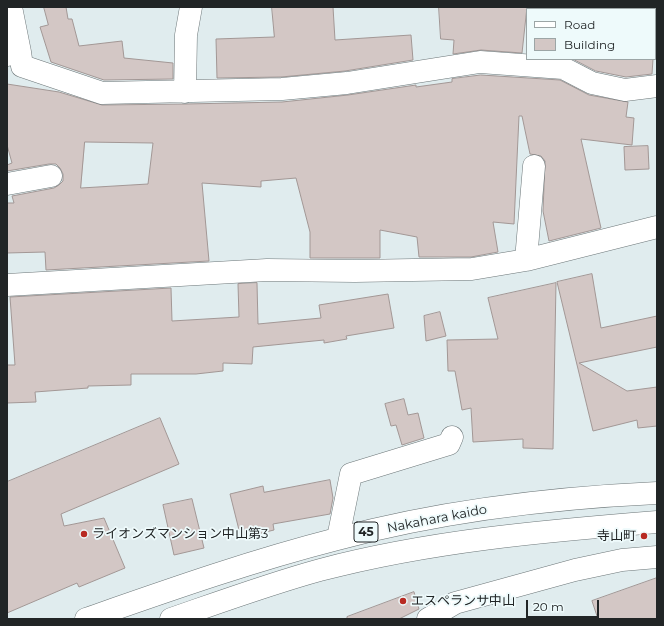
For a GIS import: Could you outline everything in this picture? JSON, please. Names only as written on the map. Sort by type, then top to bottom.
[{"type":"street","points":[[11,7],[13,53],[22,66],[102,93],[282,89],[347,83],[480,62],[563,68],[592,83],[625,90],[657,86]]},
{"type":"street","points":[[185,92],[186,35],[191,7]]},
{"type":"street","points":[[526,260],[534,166]]},
{"type":"street","points":[[7,184],[51,176]]},
{"type":"street","points":[[7,285],[266,270],[354,271],[472,269],[526,260],[657,227]]},
{"type":"street","points":[[338,538],[351,474],[449,444],[452,437]]},
{"type":"street","name":"Nakahara kaido","points":[[86,619],[231,569],[338,538],[435,517],[517,504],[604,495],[657,493]]},
{"type":"street","name":"Nakahara kaido","points":[[170,619],[255,589],[321,570],[406,552],[478,540],[543,532],[657,522]]},
{"type":"street","points":[[428,619],[455,603],[575,570],[622,560],[657,557]]},
{"type":"building","points":[[44,7],[66,7],[68,19],[72,19],[79,46],[122,41],[124,58],[173,63],[173,79],[104,80],[51,62],[40,27],[48,25]]},
{"type":"building","points":[[272,7],[333,7],[335,40],[411,35],[413,60],[345,71],[281,77],[217,78],[216,39],[274,37]]},
{"type":"building","points":[[439,7],[527,7],[522,53],[481,50],[453,54],[454,40],[441,39]]},
{"type":"building","points":[[575,60],[653,60],[652,74],[626,77],[596,71]]},
{"type":"building","points":[[481,75],[560,80],[589,95],[628,102],[626,117],[634,118],[632,145],[581,139],[601,228],[549,241],[543,211],[545,161],[541,156],[530,154],[522,116],[519,116],[514,224],[493,222],[498,252],[471,257],[419,257],[417,237],[380,230],[380,258],[310,258],[310,232],[296,178],[261,181],[261,187],[202,183],[209,261],[46,270],[45,252],[7,253],[7,203],[14,203],[12,196],[54,188],[63,181],[63,174],[56,164],[7,171],[7,165],[12,163],[7,145],[7,84],[59,92],[102,105],[282,102],[348,95],[416,85],[416,87],[452,82],[452,79]],"holes":[[[85,142],[153,143],[148,184],[81,188]]]},
{"type":"building","points":[[648,146],[649,169],[625,170],[624,147]]},
{"type":"building","points":[[592,274],[601,328],[657,316],[657,347],[579,363],[627,391],[657,387],[657,426],[638,428],[637,420],[593,431],[557,282]]},
{"type":"building","points":[[257,283],[258,324],[321,318],[319,305],[388,294],[394,328],[346,336],[347,339],[324,343],[324,340],[253,347],[252,364],[223,363],[223,371],[196,374],[131,374],[131,385],[88,386],[88,388],[35,392],[36,402],[7,403],[7,365],[15,365],[10,297],[171,288],[172,321],[239,317],[238,284]]},
{"type":"building","points":[[556,283],[553,449],[523,448],[523,439],[473,442],[471,408],[462,410],[455,371],[448,371],[447,340],[498,339],[488,298]]},
{"type":"building","points":[[440,312],[446,336],[426,341],[424,316]]},
{"type":"building","points":[[404,399],[408,415],[418,413],[424,438],[402,445],[396,425],[391,426],[385,404]]},
{"type":"building","name":"ライオンズマンション中山第3","points":[[160,418],[179,464],[61,514],[64,526],[104,518],[125,568],[79,587],[77,583],[7,613],[7,482]]},
{"type":"building","points":[[330,480],[333,498],[330,514],[273,524],[274,530],[241,538],[230,494],[263,486],[264,492]]},
{"type":"building","points":[[192,499],[204,548],[174,555],[163,505]]},
{"type":"building","points":[[657,578],[657,619],[598,619],[592,601]]},
{"type":"building","name":"エスペランサ中山","points":[[414,592],[419,609],[399,619],[347,619],[347,617]]},
{"type":"place","name":"ライオンズマンション中山第3","points":[[84,534]]},
{"type":"place","name":"寺山町","points":[[644,536]]},
{"type":"place","name":"エスペランサ中山","points":[[403,601]]}]
